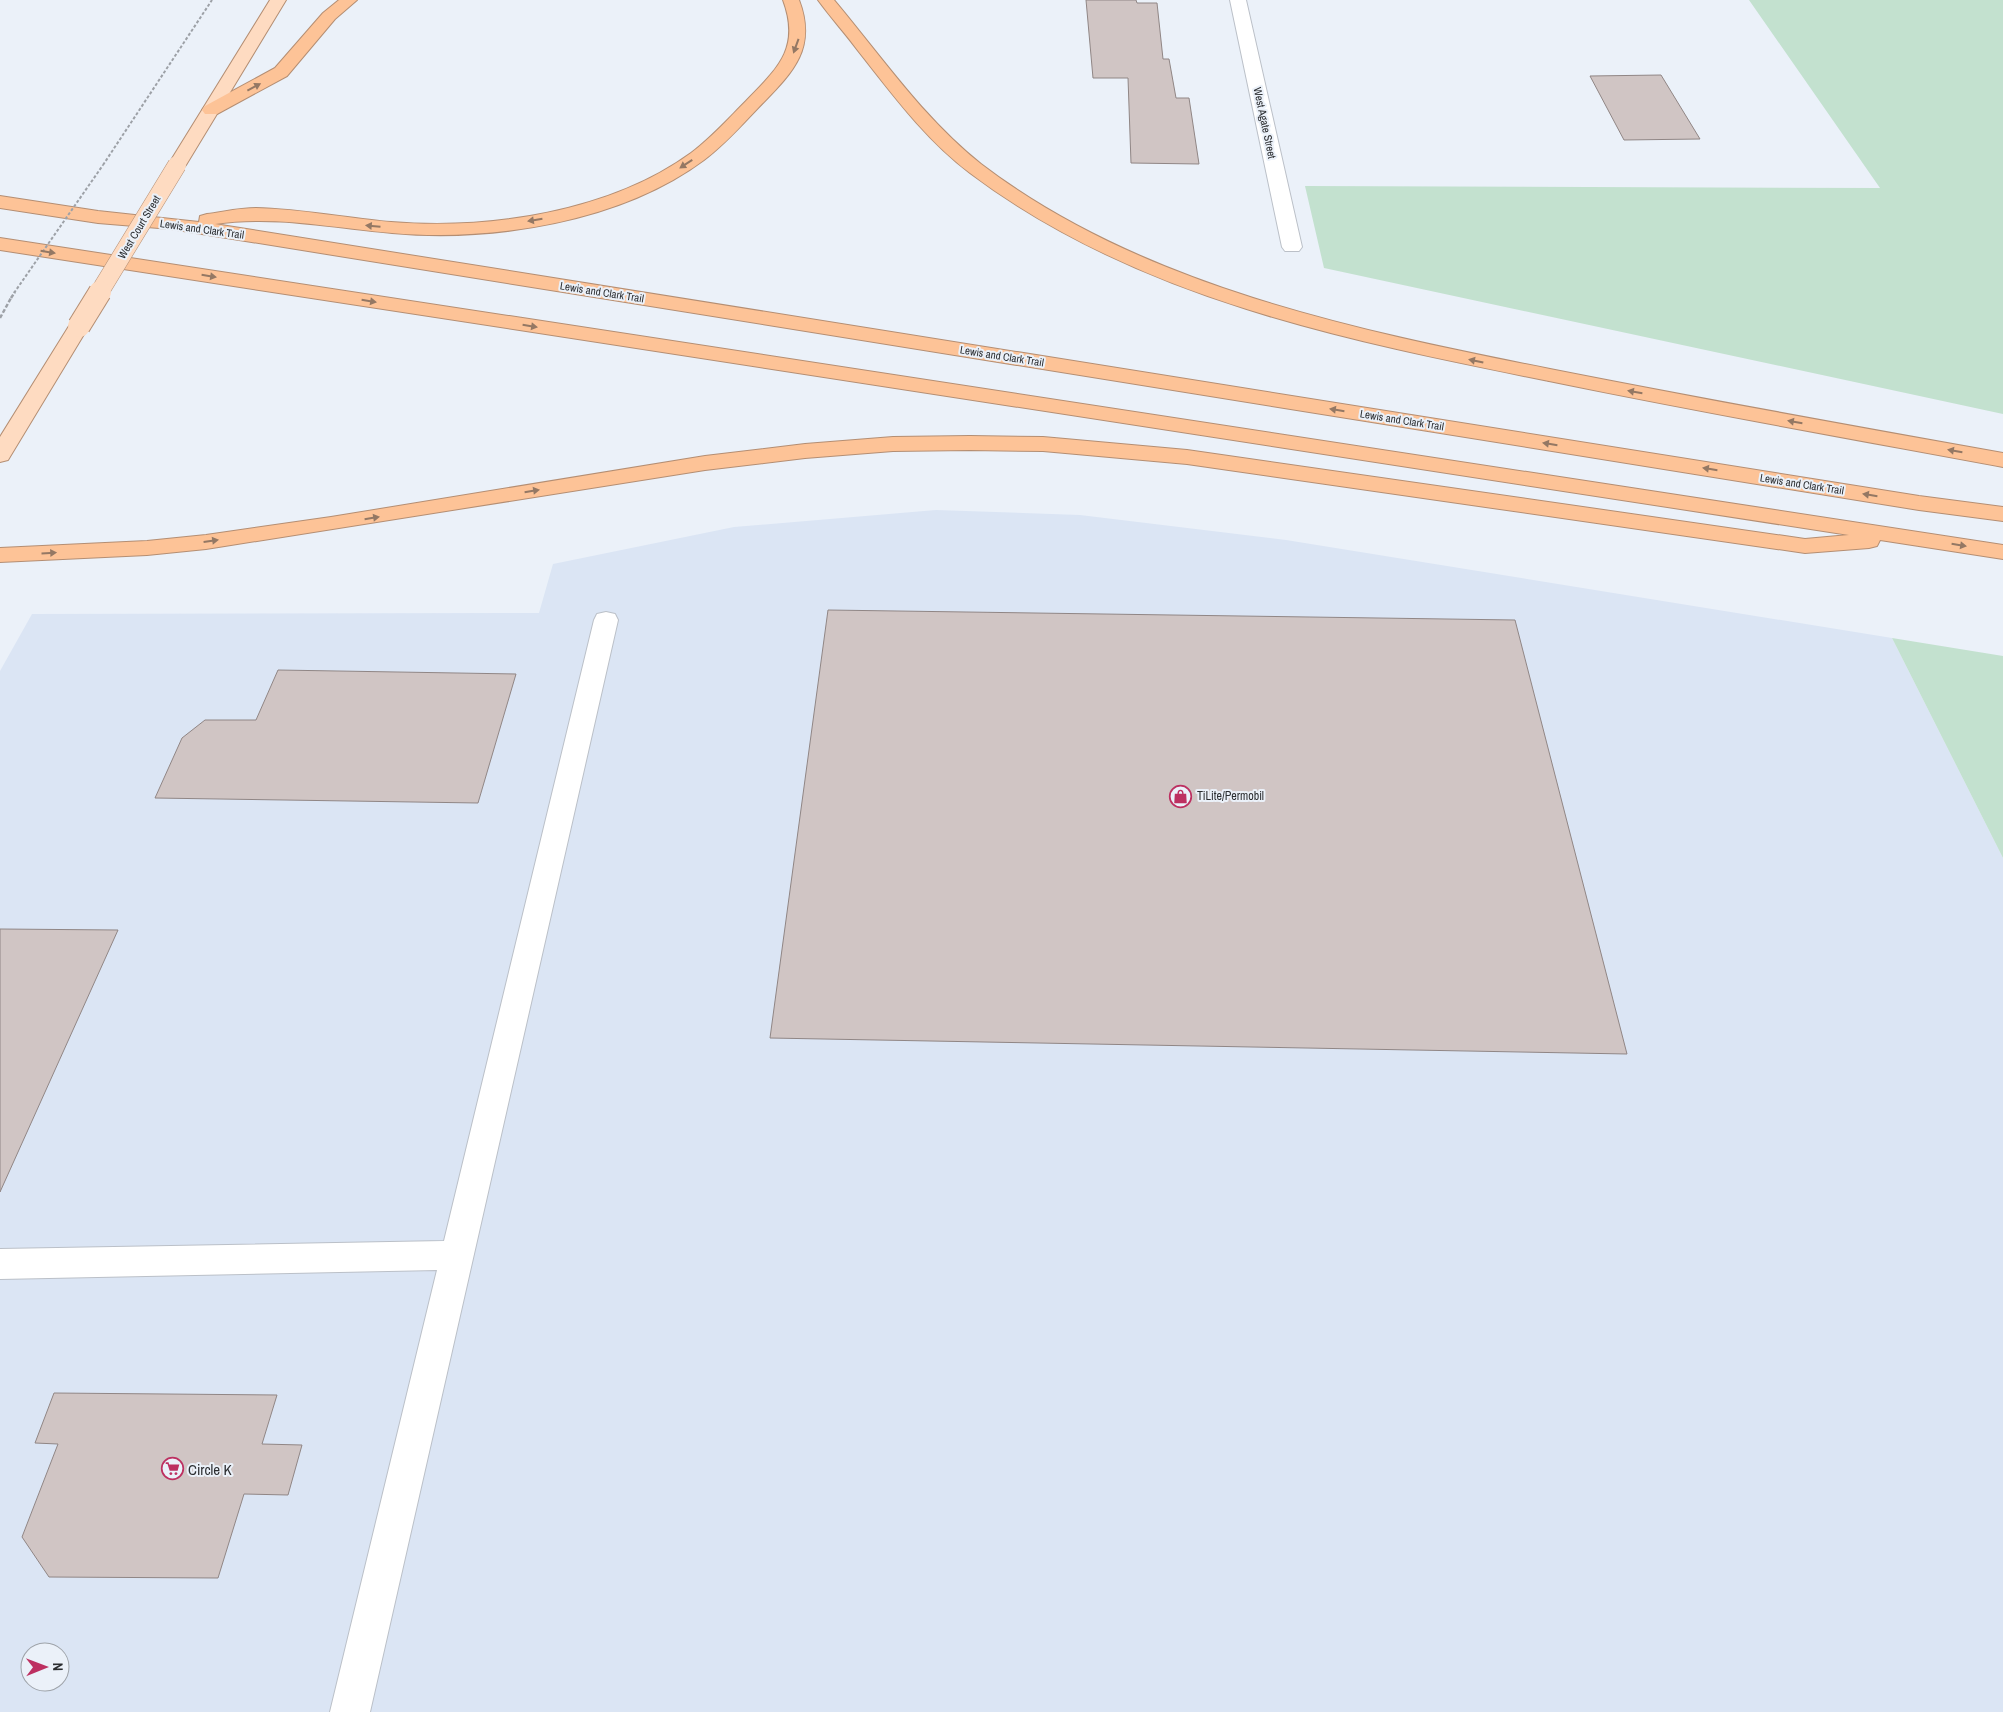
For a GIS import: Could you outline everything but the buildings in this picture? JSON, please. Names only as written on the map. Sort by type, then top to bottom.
[{"type":"highway","points":[[211,110],[281,72],[329,16],[349,0]]},
{"type":"highway","points":[[171,224],[255,214],[385,227],[464,228],[544,218],[626,195],[687,164],[713,144],[773,82],[795,50],[800,33],[798,15],[791,0]]},
{"type":"highway","points":[[826,0],[918,113],[943,139],[976,168],[1029,204],[1080,233],[1168,275],[1235,300],[1320,325],[1438,353],[1591,384],[2003,460]]},
{"type":"highway","name":"Lewis and Clark Trail","points":[[0,202],[98,217],[171,224],[1889,498],[2003,514]]},
{"type":"highway","points":[[0,244],[1916,537],[2003,552]]},
{"type":"highway","points":[[0,555],[147,548],[206,542],[331,524],[705,463],[805,451],[893,444],[970,443],[1043,444],[1187,457],[1805,546],[1916,537]]},
{"type":"main road","name":"West Court Street","points":[[0,455],[278,0]]},
{"type":"street","name":"West Agate Street","points":[[1238,0],[1292,246]]},
{"type":"street","points":[[350,1712],[606,620]]},
{"type":"street","points":[[0,1264],[457,1255]]},
{"type":"path","points":[[0,318],[212,0]]},
{"type":"shaded area","points":[[936,510],[1080,515],[1286,540],[1892,638],[2003,858],[2003,1712],[0,1712],[0,671],[32,614],[539,613],[553,564],[734,527]]},
{"type":"green space","points":[[1749,0],[2003,0],[2003,414],[1324,268],[1305,186],[1880,188]]},
{"type":"green space","points":[[1892,638],[2003,656],[2003,858]]},
{"type":"place","name":"TiLite/Permobil","points":[[1181,796]]},
{"type":"place","name":"Circle K","points":[[172,1469]]}]
